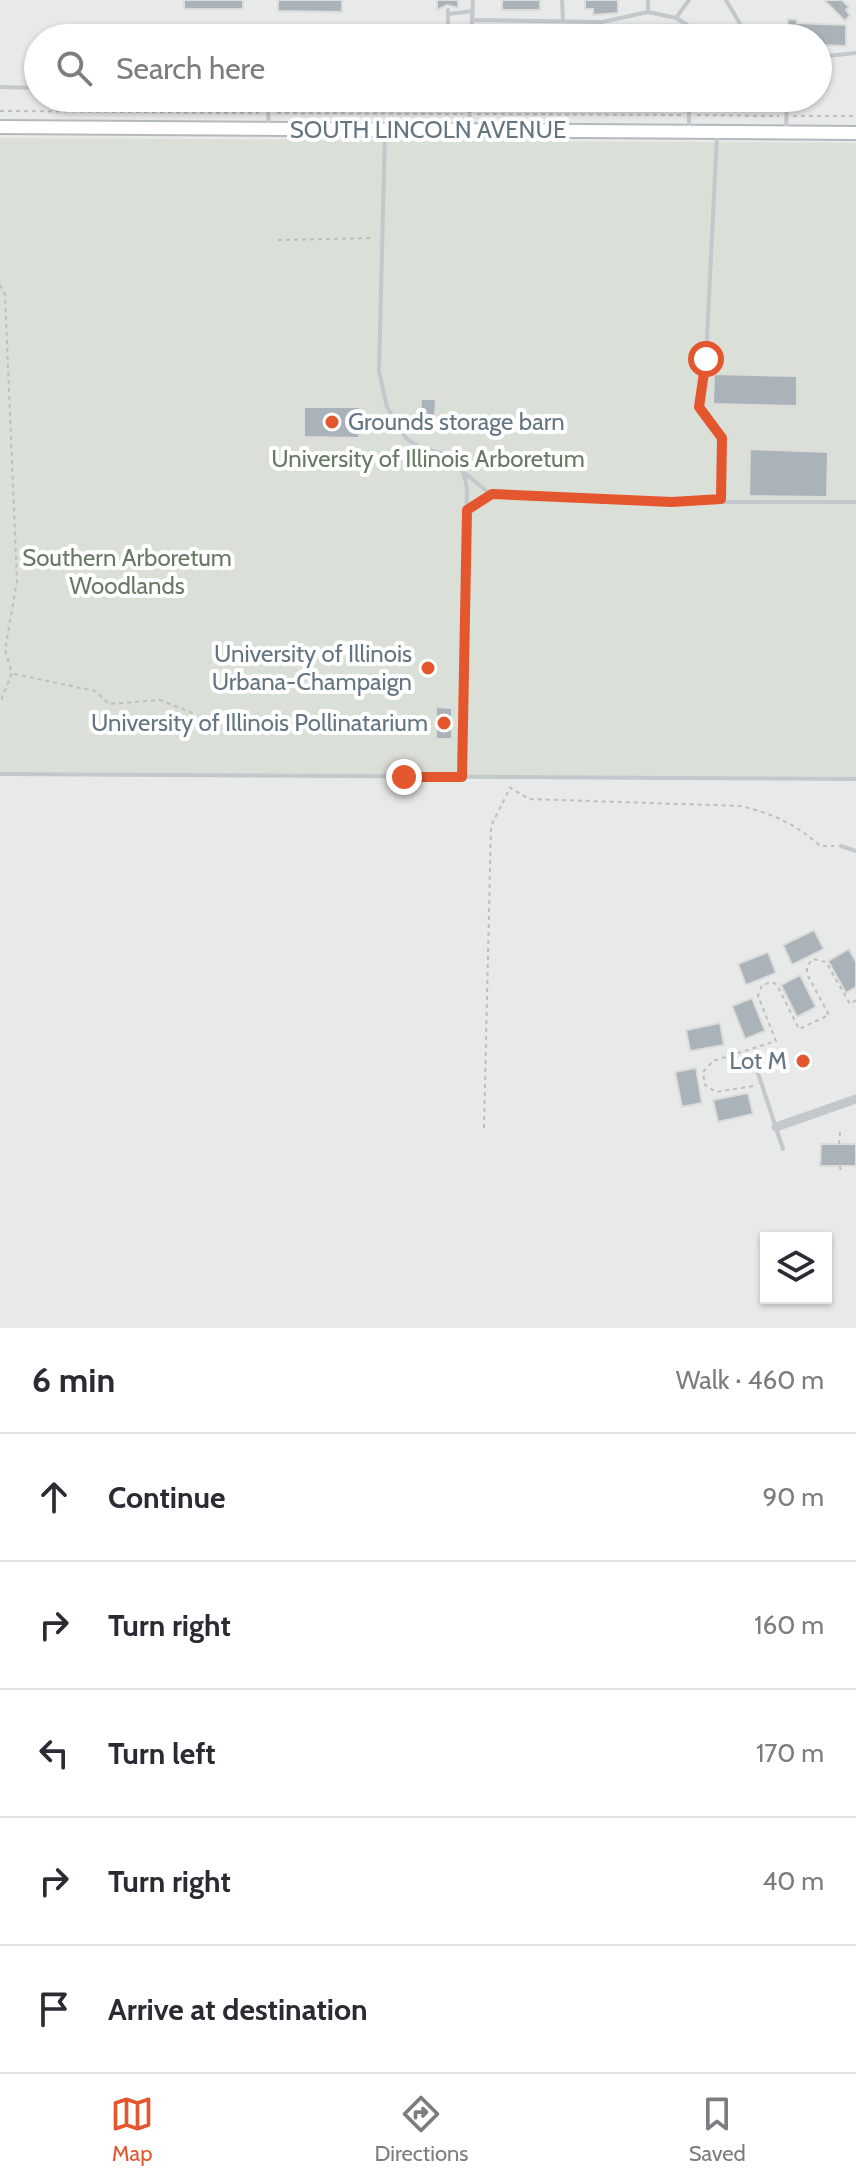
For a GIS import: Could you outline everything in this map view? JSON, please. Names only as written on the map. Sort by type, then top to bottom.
[{"type":"main road","name":"SOUTH LINCOLN AVENUE","points":[[0,127],[856,133]]},
{"type":"street","points":[[776,1127],[856,1099]]},
{"type":"lane","points":[[472,24],[473,0]]},
{"type":"lane","points":[[562,0],[563,21]]},
{"type":"lane","points":[[648,0],[648,12]]},
{"type":"lane","points":[[676,18],[689,0]]},
{"type":"lane","points":[[726,0],[740,24]]},
{"type":"lane","points":[[448,24],[448,12],[473,11]]},
{"type":"lane","points":[[472,20],[602,22],[648,12],[676,18],[686,24]]},
{"type":"lane","points":[[832,56],[856,53]]},
{"type":"lane","points":[[0,87],[24,88]]},
{"type":"lane","points":[[786,112],[786,132]]},
{"type":"lane","points":[[268,113],[269,129]]},
{"type":"lane","points":[[469,114],[469,130]]},
{"type":"lane","points":[[689,115],[689,131]]},
{"type":"lane","points":[[386,129],[382,392],[406,438],[449,455],[492,494]]},
{"type":"lane","points":[[717,132],[706,359],[699,397],[702,414],[722,438],[721,499]]},
{"type":"lane","points":[[462,777],[465,472]]},
{"type":"lane","points":[[467,510],[492,494],[672,502],[721,499],[748,503],[856,502]]},
{"type":"lane","points":[[0,774],[856,779]]},
{"type":"lane","points":[[841,846],[856,851]]},
{"type":"lane","points":[[755,1064],[783,1149]]},
{"type":"path","points":[[0,111],[24,111]]},
{"type":"path","points":[[134,112],[856,116]]},
{"type":"path","points":[[278,240],[382,238]]},
{"type":"path","points":[[0,285],[5,295],[17,581],[5,650],[12,673],[0,703]]},
{"type":"path","points":[[12,673],[95,691],[109,704],[160,700],[193,713]]},
{"type":"path","points":[[484,1128],[491,826],[509,789],[510,777]]},
{"type":"path","points":[[509,789],[529,799],[741,806],[768,813],[799,827],[820,846],[841,846]]},
{"type":"path","points":[[756,1085],[716,1092],[705,1085],[703,1072],[713,1061],[776,1041],[758,996],[762,985],[767,982],[777,985],[799,1029],[829,1015],[807,974],[807,966],[813,959],[826,962],[850,1004],[856,1000]]},
{"type":"path","points":[[839,1144],[840,1132]]},
{"type":"path","points":[[840,1166],[841,1173]]},
{"type":"shaded area","name":"University of Illinois Urbana-Champaign","points":[[0,0],[856,0],[856,1328],[0,1328]]},
{"type":"green space","name":"University of Illinois Arboretum","points":[[0,138],[856,143],[856,780],[0,773]]},
{"type":"building","points":[[184,0],[243,0],[243,9],[184,9]]},
{"type":"building","points":[[278,0],[342,0],[342,12],[278,11]]},
{"type":"building","points":[[437,0],[458,0],[458,8],[447,5],[437,10]]},
{"type":"building","points":[[502,0],[540,0],[540,10],[502,10]]},
{"type":"building","points":[[585,0],[618,0],[618,13],[593,15],[593,9],[585,9]]},
{"type":"building","points":[[824,0],[842,0],[849,7],[846,10],[850,15],[845,21]]},
{"type":"building","points":[[788,19],[797,20],[797,23],[822,24],[788,24]]},
{"type":"building","points":[[832,24],[846,25],[846,46],[832,46]]},
{"type":"building","points":[[714,374],[797,376],[797,406],[713,404]]},
{"type":"building","points":[[421,399],[436,399],[434,434],[420,434]]},
{"type":"building","name":"Grounds storage barn","points":[[304,407],[360,407],[359,438],[304,437]]},
{"type":"building","points":[[750,449],[828,452],[827,497],[749,496]]},
{"type":"building","name":"University of Illinois Pollinatarium","points":[[436,707],[452,708],[452,739],[436,739]]},
{"type":"building","points":[[814,930],[824,949],[792,965],[783,945]]},
{"type":"building","points":[[849,949],[856,962],[856,987],[846,993],[828,961]]},
{"type":"building","points":[[768,952],[776,973],[746,985],[738,964]]},
{"type":"building","points":[[800,975],[816,1007],[797,1017],[781,985]]},
{"type":"building","points":[[752,998],[765,1031],[745,1039],[732,1006]]},
{"type":"building","points":[[720,1023],[724,1045],[690,1051],[686,1030]]},
{"type":"building","points":[[696,1068],[702,1103],[682,1107],[675,1072]]},
{"type":"building","points":[[748,1093],[753,1114],[718,1122],[713,1100]]},
{"type":"building","points":[[821,1144],[856,1144],[856,1166],[820,1166]]},
{"type":"place","name":"Grounds storage barn","points":[[332,422]]},
{"type":"place","name":"University of Illinois Urbana-Champaign","points":[[428,668]]},
{"type":"place","name":"University of Illinois Pollinatarium","points":[[444,723]]},
{"type":"place","name":"Lot M","points":[[803,1061]]},
{"type":"route","points":[[404,777],[462,777],[463,563],[467,510],[477,500],[492,494],[672,502],[721,499],[722,438],[699,407],[706,359]]},
{"type":"park label","name":"Southern Arboretum Woodlands","points":[[127,572]]}]
